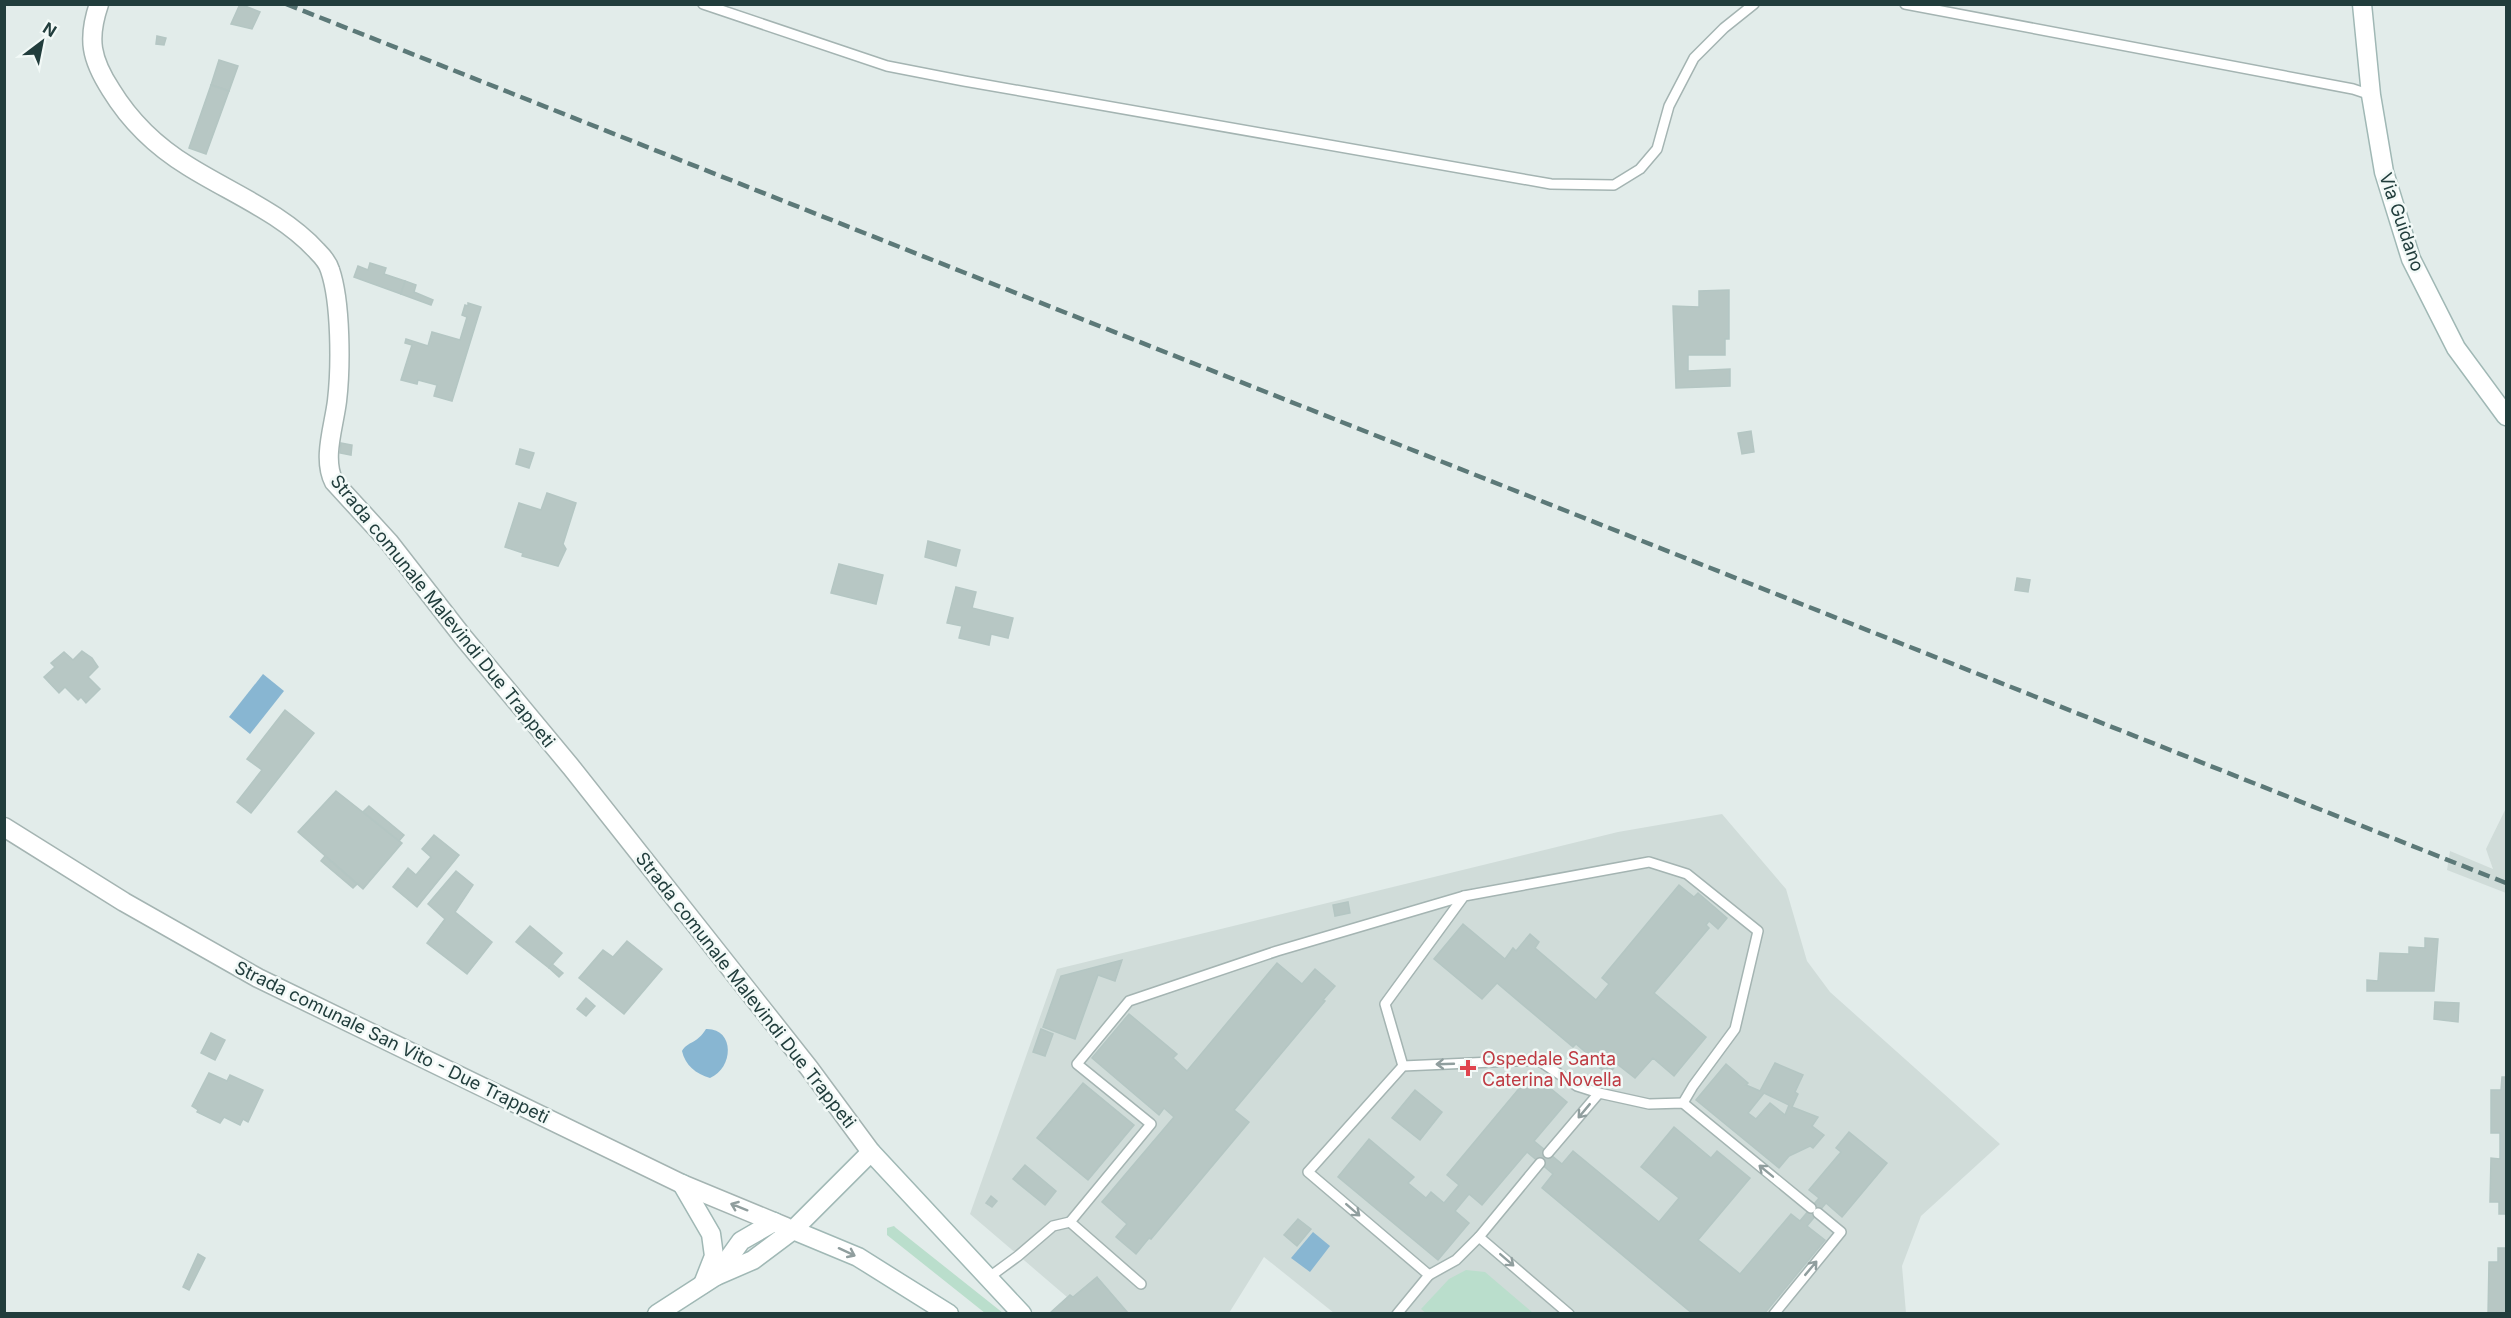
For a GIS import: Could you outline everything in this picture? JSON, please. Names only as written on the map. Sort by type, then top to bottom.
[{"type":"street","name":"Strada comunale Malevindi Due Trappeti","points":[[99,4],[93,23],[91,47],[103,78],[123,110],[154,142],[186,165],[294,229],[317,251],[330,268],[338,314],[337,399],[329,458],[329,473],[334,482],[389,542],[578,776],[809,1068],[871,1152],[1022,1314]]},
{"type":"street","name":"Via Guidano","points":[[2362,4],[2371,95],[2384,172],[2410,259],[2456,348],[2506,416]]},
{"type":"street","name":"Strada comunale San Vito - Due Trappeti","points":[[4,827],[124,902],[258,978],[682,1184],[858,1257],[949,1314]]},
{"type":"street","points":[[657,1314],[710,1280],[753,1260],[793,1230],[871,1152]]},
{"type":"street","points":[[682,1184],[711,1234],[714,1256],[710,1280]]},
{"type":"street","points":[[710,1280],[741,1241],[774,1222]]},
{"type":"lane","points":[[703,4],[887,66],[942,77],[1551,184],[1614,185],[1640,169],[1657,149],[1669,106],[1694,58],[1724,28],[1754,4]]},
{"type":"lane","points":[[1905,4],[2342,87],[2371,95]]},
{"type":"lane","points":[[988,1278],[1018,1257],[1053,1226],[1070,1222],[1151,1124],[1077,1064],[1129,1001],[1277,951],[1464,896],[1649,862],[1687,874],[1758,932],[1735,1029],[1683,1103]]},
{"type":"lane","points":[[1403,1066],[1385,1004],[1464,896]]},
{"type":"lane","points":[[1429,1275],[1308,1172],[1403,1066],[1538,1060],[1577,1086],[1599,1093],[1649,1104],[1683,1103],[1841,1232],[1774,1314]]},
{"type":"lane","points":[[1548,1153],[1599,1093]]},
{"type":"lane","points":[[1396,1314],[1429,1275],[1456,1260],[1479,1237],[1540,1163]]},
{"type":"lane","points":[[1070,1222],[1141,1284]]},
{"type":"lane","points":[[1479,1237],[1569,1314]]},
{"type":"shaded area","points":[[2506,808],[2506,893],[2447,870],[2450,851],[2493,869],[2486,849]]},
{"type":"shaded area","name":"Ospedale Santa Caterina Novella","points":[[1722,814],[1786,889],[1807,961],[1830,992],[2000,1144],[1921,1216],[1902,1266],[1906,1313],[1334,1313],[1264,1257],[1229,1313],[1129,1313],[1098,1277],[1073,1297],[1070,1295],[1067,1297],[970,1214],[1057,969],[1618,832]]},
{"type":"green space","points":[[894,1226],[1003,1313],[985,1313],[887,1235],[887,1228]]},
{"type":"green space","points":[[1466,1270],[1485,1272],[1533,1313],[1427,1314],[1421,1309],[1449,1279]]},
{"type":"water","points":[[263,674],[284,691],[250,734],[229,717]]},
{"type":"water","points":[[706,1029],[715,1030],[722,1035],[728,1049],[724,1066],[710,1078],[692,1068],[682,1051]]},
{"type":"water","points":[[1313,1232],[1330,1246],[1310,1272],[1291,1258]]},
{"type":"building","points":[[240,4],[260,12],[252,29],[231,24]]},
{"type":"building","points":[[157,36],[166,38],[164,45],[156,44]]},
{"type":"building","points":[[219,60],[238,66],[229,91],[211,85]]},
{"type":"building","points":[[211,85],[229,91],[206,154],[189,148]]},
{"type":"building","points":[[370,263],[386,268],[384,274],[405,281],[401,294],[354,277],[358,266],[368,270]]},
{"type":"building","points":[[405,281],[416,285],[414,292],[433,300],[431,305],[401,294]]},
{"type":"building","points":[[1729,290],[1729,339],[1725,339],[1725,355],[1688,355],[1688,371],[1730,369],[1730,386],[1676,388],[1673,306],[1699,307],[1699,291]]},
{"type":"building","points":[[468,303],[481,307],[452,401],[434,396],[437,385],[418,380],[417,384],[401,380],[412,345],[405,343],[406,339],[428,346],[432,332],[460,340],[467,317],[462,315]]},
{"type":"building","points":[[1751,431],[1754,452],[1742,454],[1738,433]]},
{"type":"building","points":[[341,443],[352,445],[351,455],[340,453]]},
{"type":"building","points":[[520,449],[534,453],[529,468],[516,464]]},
{"type":"building","points":[[547,493],[576,503],[563,544],[566,549],[558,566],[522,556],[523,553],[505,547],[519,503],[541,510]]},
{"type":"building","points":[[928,541],[960,550],[956,566],[925,557]]},
{"type":"building","points":[[839,564],[883,575],[876,604],[831,593]]},
{"type":"building","points":[[2017,578],[2030,580],[2028,592],[2015,590]]},
{"type":"building","points":[[956,587],[976,592],[972,608],[1013,618],[1008,638],[991,634],[989,645],[959,638],[962,626],[947,623]]},
{"type":"building","points":[[82,651],[92,658],[98,667],[88,677],[100,689],[86,703],[81,697],[78,700],[65,687],[59,693],[44,677],[55,667],[51,663],[64,652],[73,660]]},
{"type":"building","points":[[285,710],[314,733],[251,813],[237,802],[262,770],[247,759]]},
{"type":"building","points":[[336,791],[402,843],[363,889],[298,832]]},
{"type":"building","points":[[369,806],[404,835],[399,841],[363,812]]},
{"type":"building","points":[[434,835],[459,855],[417,907],[393,887],[408,868],[416,875],[431,857],[422,849]]},
{"type":"building","points":[[325,856],[357,884],[353,888],[321,861]]},
{"type":"building","points":[[456,871],[473,885],[455,912],[492,942],[467,974],[427,943],[445,919],[428,904]]},
{"type":"building","points":[[1679,885],[1694,897],[1698,893],[1727,918],[1718,929],[1709,921],[1706,925],[1709,928],[1654,993],[1706,1037],[1674,1076],[1653,1058],[1635,1078],[1617,1064],[1608,1075],[1576,1044],[1573,1047],[1497,983],[1482,999],[1434,959],[1463,924],[1505,959],[1513,948],[1516,951],[1530,934],[1539,942],[1535,948],[1596,1000],[1609,984],[1602,978]]},
{"type":"building","points":[[1348,902],[1350,913],[1335,916],[1333,905]]},
{"type":"building","points":[[530,926],[562,953],[549,968],[516,942]]},
{"type":"building","points":[[2425,938],[2438,939],[2434,991],[2367,991],[2367,980],[2378,981],[2380,953],[2409,954],[2409,947],[2425,948]]},
{"type":"building","points":[[627,941],[662,969],[624,1014],[579,978],[603,950],[613,957]]},
{"type":"building","points":[[1122,960],[1115,981],[1098,975],[1075,1039],[1043,1027],[1061,976]]},
{"type":"building","points":[[1277,963],[1302,984],[1315,969],[1335,986],[1234,1110],[1249,1122],[1136,1254],[1116,1237],[1127,1224],[1102,1202],[1174,1117],[1164,1108],[1159,1115],[1092,1058],[1129,1014],[1177,1054],[1173,1058],[1187,1071]]},
{"type":"building","points":[[552,964],[563,973],[559,977],[549,968]]},
{"type":"building","points":[[586,998],[595,1006],[586,1016],[577,1009]]},
{"type":"building","points":[[2435,1002],[2459,1003],[2458,1022],[2434,1019]]},
{"type":"building","points":[[1041,1029],[1053,1034],[1045,1056],[1033,1052]]},
{"type":"building","points":[[211,1033],[225,1040],[215,1060],[201,1053]]},
{"type":"building","points":[[1775,1063],[1803,1075],[1795,1092],[1798,1094],[1792,1107],[1818,1117],[1812,1126],[1824,1135],[1813,1148],[1810,1146],[1789,1156],[1779,1168],[1696,1100],[1726,1064],[1748,1083],[1746,1085],[1760,1091]],"holes":[[[1764,1093],[1789,1105],[1785,1115],[1770,1103],[1756,1119],[1748,1113]]]},
{"type":"building","points":[[209,1073],[227,1081],[230,1075],[263,1090],[248,1122],[243,1119],[240,1125],[224,1117],[220,1123],[197,1112],[198,1110],[192,1106]]},
{"type":"building","points":[[1532,1073],[1567,1102],[1534,1141],[1562,1164],[1573,1151],[1659,1222],[1679,1198],[1641,1167],[1674,1127],[1711,1158],[1717,1151],[1750,1178],[1698,1240],[1740,1274],[1791,1214],[1800,1221],[1819,1198],[1809,1190],[1841,1152],[1836,1148],[1849,1132],[1887,1163],[1842,1217],[1826,1203],[1807,1226],[1825,1240],[1764,1314],[1693,1314],[1542,1188],[1553,1174],[1527,1152],[1482,1205],[1469,1194],[1455,1211],[1469,1223],[1438,1260],[1338,1177],[1369,1139],[1414,1177],[1408,1183],[1426,1198],[1431,1192],[1444,1203],[1459,1185],[1447,1175]]},
{"type":"building","points":[[2502,1077],[2506,1077],[2506,1214],[2499,1214],[2499,1202],[2490,1202],[2491,1158],[2500,1159],[2500,1133],[2491,1133],[2491,1090],[2501,1090]]},
{"type":"building","points":[[1083,1083],[1134,1125],[1088,1180],[1037,1138]]},
{"type":"building","points":[[1415,1090],[1442,1112],[1420,1140],[1392,1118]]},
{"type":"building","points":[[1025,1165],[1056,1191],[1045,1205],[1013,1179]]},
{"type":"building","points":[[991,1196],[997,1201],[992,1207],[986,1203]]},
{"type":"building","points":[[1298,1219],[1311,1229],[1297,1246],[1284,1235]]},
{"type":"building","points":[[2498,1248],[2506,1248],[2506,1314],[2488,1314],[2489,1262],[2498,1262]]},
{"type":"building","points":[[198,1254],[205,1258],[189,1290],[183,1287]]},
{"type":"building","points":[[1097,1277],[1129,1314],[1050,1313],[1070,1295],[1073,1297]]},
{"type":"railway","points":[[286,4],[2506,883]]},
{"type":"place","name":"Ospedale Santa Caterina Novella","points":[[1468,1068]]}]
